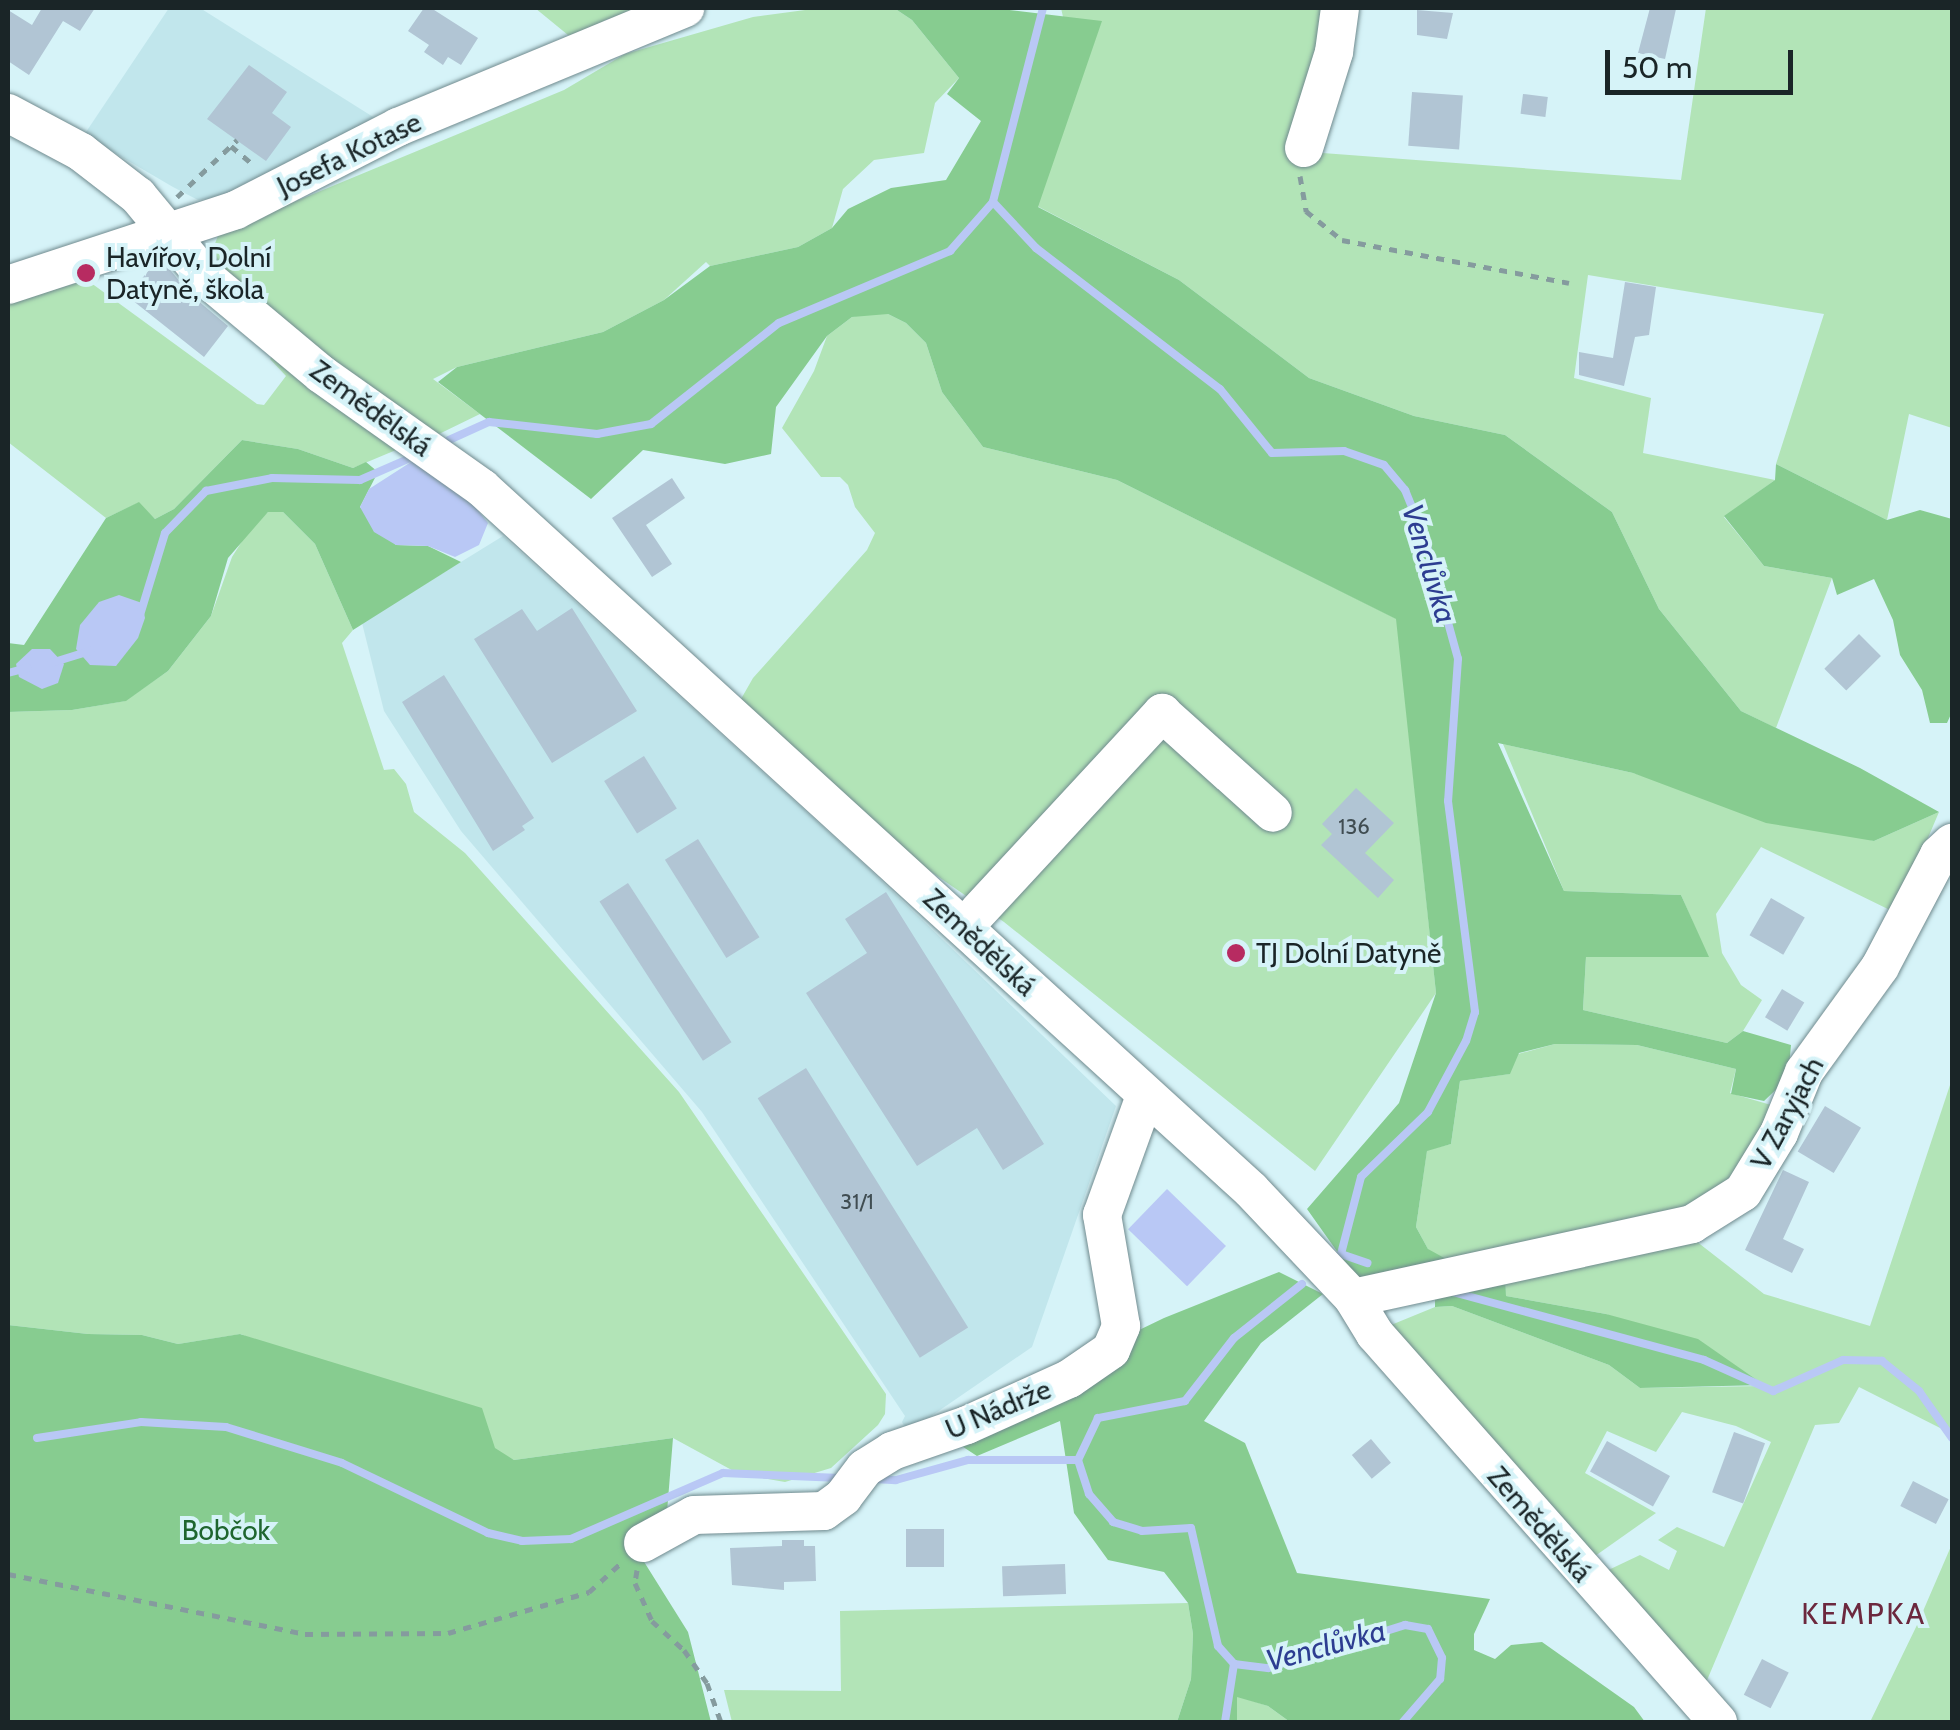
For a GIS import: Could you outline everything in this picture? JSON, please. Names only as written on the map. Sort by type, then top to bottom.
[{"type":"street","name":"Josefa Kotase","points":[[8,286],[164,225],[236,210],[434,112],[685,8]]},
{"type":"street","points":[[1304,148],[1334,52],[1340,8]]},
{"type":"street","name":"Zemědělská","points":[[8,113],[81,152],[138,196],[204,277],[321,374],[482,488],[1251,1190],[1352,1298],[1375,1334],[1412,1378],[1718,1722]]},
{"type":"street","points":[[964,927],[1162,714],[1274,813]]},
{"type":"street","name":"V Zaryjach","points":[[1352,1298],[1692,1224],[1743,1192],[1779,1133],[1804,1072],[1880,967],[1938,855],[1952,843]]},
{"type":"street","name":"U Nádrže","points":[[643,1543],[694,1516],[824,1510],[892,1451],[967,1425],[1069,1379],[1111,1350],[1121,1326],[1102,1214],[1145,1096]]},
{"type":"path","points":[[164,225],[237,140]]},
{"type":"path","points":[[1304,148],[1300,178],[1306,210],[1342,240],[1569,283]]},
{"type":"path","points":[[8,1574],[305,1634],[448,1633],[588,1592],[643,1543]]},
{"type":"path","points":[[643,1543],[634,1583],[652,1621],[684,1650],[707,1683],[720,1722]]},
{"type":"shaded area","points":[[169,8],[200,8],[378,120],[221,197],[198,200],[173,187],[84,135]]},
{"type":"shaded area","points":[[503,536],[866,866],[1116,1106],[1032,1347],[908,1432],[902,1422],[905,1416],[702,1112],[461,831],[384,711],[362,623]]},
{"type":"green space","points":[[535,8],[654,8],[605,20],[588,34],[568,35]]},
{"type":"green space","points":[[820,8],[894,8],[912,20],[959,78],[935,103],[924,153],[874,160],[843,189],[832,228],[798,247],[710,266],[706,262],[664,300],[603,332],[457,367],[433,379],[480,414],[439,434],[326,359],[222,271],[213,249],[219,233],[564,90],[625,54],[753,17]]},
{"type":"green space","points":[[894,8],[992,8],[1102,21],[1038,207],[1179,280],[1309,378],[1414,416],[1505,435],[1612,512],[1659,609],[1741,711],[1860,768],[1939,812],[1874,841],[1766,823],[1633,773],[1498,743],[1564,891],[1681,895],[1709,957],[1586,957],[1583,1010],[1727,1043],[1743,1031],[1791,1045],[1788,1078],[1764,1101],[1731,1094],[1736,1069],[1637,1045],[1555,1044],[1519,1053],[1510,1074],[1460,1081],[1451,1144],[1427,1151],[1416,1227],[1428,1249],[1448,1260],[1358,1281],[1307,1209],[1399,1103],[1436,993],[1396,619],[1117,480],[983,447],[942,392],[926,343],[906,323],[888,314],[852,317],[827,336],[776,407],[771,454],[725,464],[643,450],[591,499],[438,382],[457,367],[603,332],[664,300],[710,266],[798,247],[832,228],[848,209],[891,188],[946,180],[981,121],[947,94],[959,78],[912,20]]},
{"type":"green space","points":[[1061,8],[1329,8],[1296,151],[1681,180],[1706,8],[1952,8],[1952,428],[1909,414],[1887,520],[1776,464],[1824,314],[1588,275],[1574,378],[1651,398],[1643,453],[1775,480],[1724,517],[1764,566],[1832,578],[1776,728],[1741,711],[1659,609],[1612,512],[1505,435],[1414,416],[1309,378],[1179,280],[1037,206],[1101,22],[1063,17]]},
{"type":"green space","points":[[87,280],[257,404],[264,405],[286,376],[270,359],[275,352],[408,445],[353,468],[298,449],[242,440],[174,509],[155,519],[138,503],[106,518],[8,442],[8,296],[15,301]]},
{"type":"green space","points":[[888,314],[906,323],[926,343],[942,392],[983,447],[1117,480],[1397,619],[1436,993],[1315,1171],[1004,922],[898,849],[741,699],[753,678],[867,550],[875,533],[855,507],[848,485],[840,477],[821,477],[782,428],[814,371],[827,336],[852,317]]},
{"type":"green space","points":[[242,440],[298,449],[353,468],[366,462],[378,472],[360,507],[396,545],[428,546],[461,562],[353,630],[315,544],[283,512],[268,512],[228,558],[211,616],[168,671],[126,701],[72,710],[8,712],[8,643],[24,645],[106,518],[139,502],[155,519],[174,509]]},
{"type":"green space","points":[[1776,464],[1887,520],[1920,510],[1952,519],[1952,712],[1947,723],[1930,723],[1922,690],[1900,655],[1893,620],[1874,579],[1837,595],[1832,578],[1764,566],[1724,516],[1775,480]]},
{"type":"green space","points":[[268,512],[283,512],[315,544],[353,630],[342,643],[384,770],[394,769],[406,784],[414,812],[465,853],[679,1092],[886,1394],[885,1414],[878,1425],[831,1468],[785,1482],[739,1474],[673,1438],[514,1460],[241,1334],[178,1344],[142,1335],[88,1334],[8,1325],[8,712],[72,710],[125,701],[168,671],[211,616],[232,557],[253,524]]},
{"type":"green space","points":[[1503,744],[1633,773],[1874,841],[1939,812],[1896,913],[1761,847],[1716,914],[1722,953],[1741,985],[1762,1000],[1743,1031],[1727,1043],[1583,1010],[1586,957],[1708,957],[1681,895],[1564,891]]},
{"type":"green space","points":[[1555,1044],[1637,1045],[1736,1069],[1730,1093],[1771,1105],[1749,1158],[1707,1202],[1448,1260],[1429,1251],[1416,1227],[1427,1150],[1451,1144],[1460,1081],[1509,1074],[1518,1054]]},
{"type":"green space","points":[[1952,1079],[1952,1434],[1859,1387],[1839,1423],[1815,1425],[1705,1685],[1600,1574],[1640,1555],[1669,1570],[1677,1551],[1658,1540],[1677,1527],[1724,1547],[1771,1442],[1736,1426],[1682,1412],[1656,1452],[1607,1431],[1585,1473],[1656,1513],[1588,1561],[1391,1325],[1435,1307],[1452,1306],[1609,1365],[1640,1388],[1762,1386],[1606,1314],[1506,1296],[1505,1268],[1687,1234],[1764,1294],[1870,1326]]},
{"type":"green space","points":[[1505,1268],[1506,1296],[1606,1314],[1698,1339],[1764,1385],[1640,1388],[1609,1365],[1452,1306],[1435,1307],[1435,1292]]},
{"type":"green space","points":[[1279,1272],[1323,1294],[1261,1343],[1204,1421],[1245,1443],[1297,1573],[1490,1599],[1474,1634],[1474,1650],[1495,1659],[1511,1645],[1542,1642],[1634,1707],[1645,1722],[1290,1722],[1268,1706],[1237,1697],[1237,1722],[1177,1722],[1191,1679],[1193,1634],[1188,1603],[1164,1572],[1108,1560],[1074,1513],[1060,1421],[977,1456],[954,1441],[1046,1375],[1164,1318]]},
{"type":"green space","name":"Bobčok","points":[[8,1325],[88,1334],[142,1335],[178,1344],[240,1334],[482,1408],[495,1448],[514,1460],[673,1438],[667,1512],[626,1533],[688,1632],[711,1722],[8,1722]]},
{"type":"green space","points":[[1952,1544],[1952,1722],[1870,1722],[1917,1625]]},
{"type":"green space","points":[[1188,1603],[1193,1634],[1191,1679],[1177,1722],[732,1722],[724,1690],[841,1691],[840,1611]]},
{"type":"green space","points":[[1237,1696],[1268,1706],[1290,1722],[1237,1722]]},
{"type":"water","points":[[411,462],[424,463],[465,494],[488,523],[479,545],[455,557],[428,546],[396,545],[374,532],[360,507],[369,489]]},
{"type":"water","points":[[119,595],[142,603],[145,618],[138,638],[116,666],[90,665],[76,649],[80,625],[99,602]]},
{"type":"water","points":[[32,649],[50,649],[64,664],[58,683],[42,689],[19,677],[16,664]]},
{"type":"water","points":[[1167,1189],[1226,1246],[1187,1286],[1128,1229]]},
{"type":"building","points":[[42,8],[95,8],[80,31],[63,21],[29,75],[8,61],[8,10],[32,25]]},
{"type":"building","points":[[424,8],[431,8],[478,38],[461,65],[448,57],[443,65],[424,52],[429,45],[408,31]]},
{"type":"building","points":[[1650,8],[1676,9],[1665,59],[1638,53]]},
{"type":"building","points":[[1417,10],[1453,13],[1447,39],[1417,35]]},
{"type":"building","points":[[249,65],[287,92],[272,113],[291,127],[266,161],[207,119]]},
{"type":"building","points":[[1412,92],[1463,96],[1459,149],[1408,146]]},
{"type":"building","points":[[1523,94],[1548,97],[1545,117],[1521,114]]},
{"type":"building","points":[[167,266],[190,294],[228,326],[204,357],[127,296],[150,269]]},
{"type":"building","points":[[1625,282],[1656,287],[1649,335],[1635,337],[1624,386],[1579,375],[1579,352],[1613,358]]},
{"type":"building","points":[[672,478],[685,498],[646,525],[672,564],[652,577],[612,518]]},
{"type":"building","points":[[572,608],[637,711],[552,763],[474,639],[522,609],[537,631]]},
{"type":"building","points":[[1859,634],[1881,656],[1846,691],[1824,669]]},
{"type":"building","points":[[444,675],[534,818],[522,826],[525,830],[493,851],[402,702]]},
{"type":"building","points":[[644,756],[677,809],[637,833],[604,781]]},
{"type":"building","points":[[1356,788],[1394,823],[1365,853],[1394,880],[1378,898],[1321,845],[1332,834],[1322,824]]},
{"type":"building","points":[[698,839],[759,937],[726,958],[665,860]]},
{"type":"building","points":[[628,883],[731,1042],[703,1061],[599,902]]},
{"type":"building","points":[[886,892],[1044,1144],[1003,1170],[977,1128],[917,1166],[806,993],[867,953],[845,919]]},
{"type":"building","points":[[1771,898],[1805,918],[1783,955],[1750,935]]},
{"type":"building","points":[[1782,989],[1804,1002],[1787,1031],[1765,1017]]},
{"type":"building","points":[[806,1068],[968,1328],[920,1358],[758,1098]]},
{"type":"building","points":[[1825,1106],[1861,1128],[1834,1173],[1798,1151]]},
{"type":"building","points":[[1783,1170],[1809,1182],[1783,1239],[1804,1249],[1792,1273],[1745,1250]]},
{"type":"building","points":[[1734,1432],[1765,1443],[1743,1503],[1712,1492]]},
{"type":"building","points":[[1371,1439],[1391,1463],[1372,1479],[1352,1455]]},
{"type":"building","points":[[1607,1441],[1670,1476],[1653,1507],[1590,1472]]},
{"type":"building","points":[[1913,1481],[1949,1499],[1936,1524],[1900,1506]]},
{"type":"building","points":[[906,1529],[944,1529],[944,1567],[906,1567]]},
{"type":"building","points":[[782,1540],[804,1540],[804,1546],[815,1546],[816,1581],[784,1582],[784,1590],[732,1585],[730,1548],[782,1546]]},
{"type":"building","points":[[1065,1564],[1066,1594],[1003,1596],[1002,1566]]},
{"type":"building","points":[[1762,1659],[1789,1673],[1771,1708],[1744,1695]]},
{"type":"waterway","name":"Venclůvka","points":[[1043,8],[993,202],[1036,248],[1220,389],[1272,453],[1344,451],[1384,465],[1405,490],[1425,539],[1458,659],[1448,801],[1475,1012],[1466,1041],[1428,1112],[1361,1177],[1341,1254],[1335,1258]]},
{"type":"waterway","points":[[449,440],[489,422],[597,434],[651,424],[779,323],[950,251],[993,202]]},
{"type":"waterway","points":[[140,615],[165,533],[206,491],[272,478],[360,480],[408,459]]},
{"type":"waterway","points":[[51,663],[90,651]]},
{"type":"waterway","points":[[8,673],[27,668]]},
{"type":"waterway","points":[[1341,1254],[1367,1263]]},
{"type":"waterway","name":"Venclůvka","points":[[1302,1284],[1234,1338],[1185,1401],[1098,1418],[1078,1460],[1089,1494],[1113,1522],[1142,1531],[1191,1528],[1218,1646],[1234,1664],[1268,1668],[1405,1625],[1428,1629],[1442,1658],[1440,1679],[1403,1722]]},
{"type":"waterway","points":[[1449,1291],[1704,1360],[1773,1391],[1843,1360],[1882,1361],[1919,1391],[1952,1438]]},
{"type":"waterway","points":[[37,1438],[141,1422],[226,1427],[342,1463],[488,1533],[522,1541],[571,1539],[723,1473],[840,1478]]},
{"type":"waterway","points":[[874,1479],[896,1480],[968,1460],[1078,1460]]},
{"type":"waterway","points":[[1225,1722],[1234,1664]]},
{"type":"place","name":"Havířov, Dolní Datyně, škola","points":[[86,273]]},
{"type":"place","name":"TJ Dolní Datyně","points":[[1236,953]]},
{"type":"district","name":"KEMPKA","points":[[1864,1614]]}]
